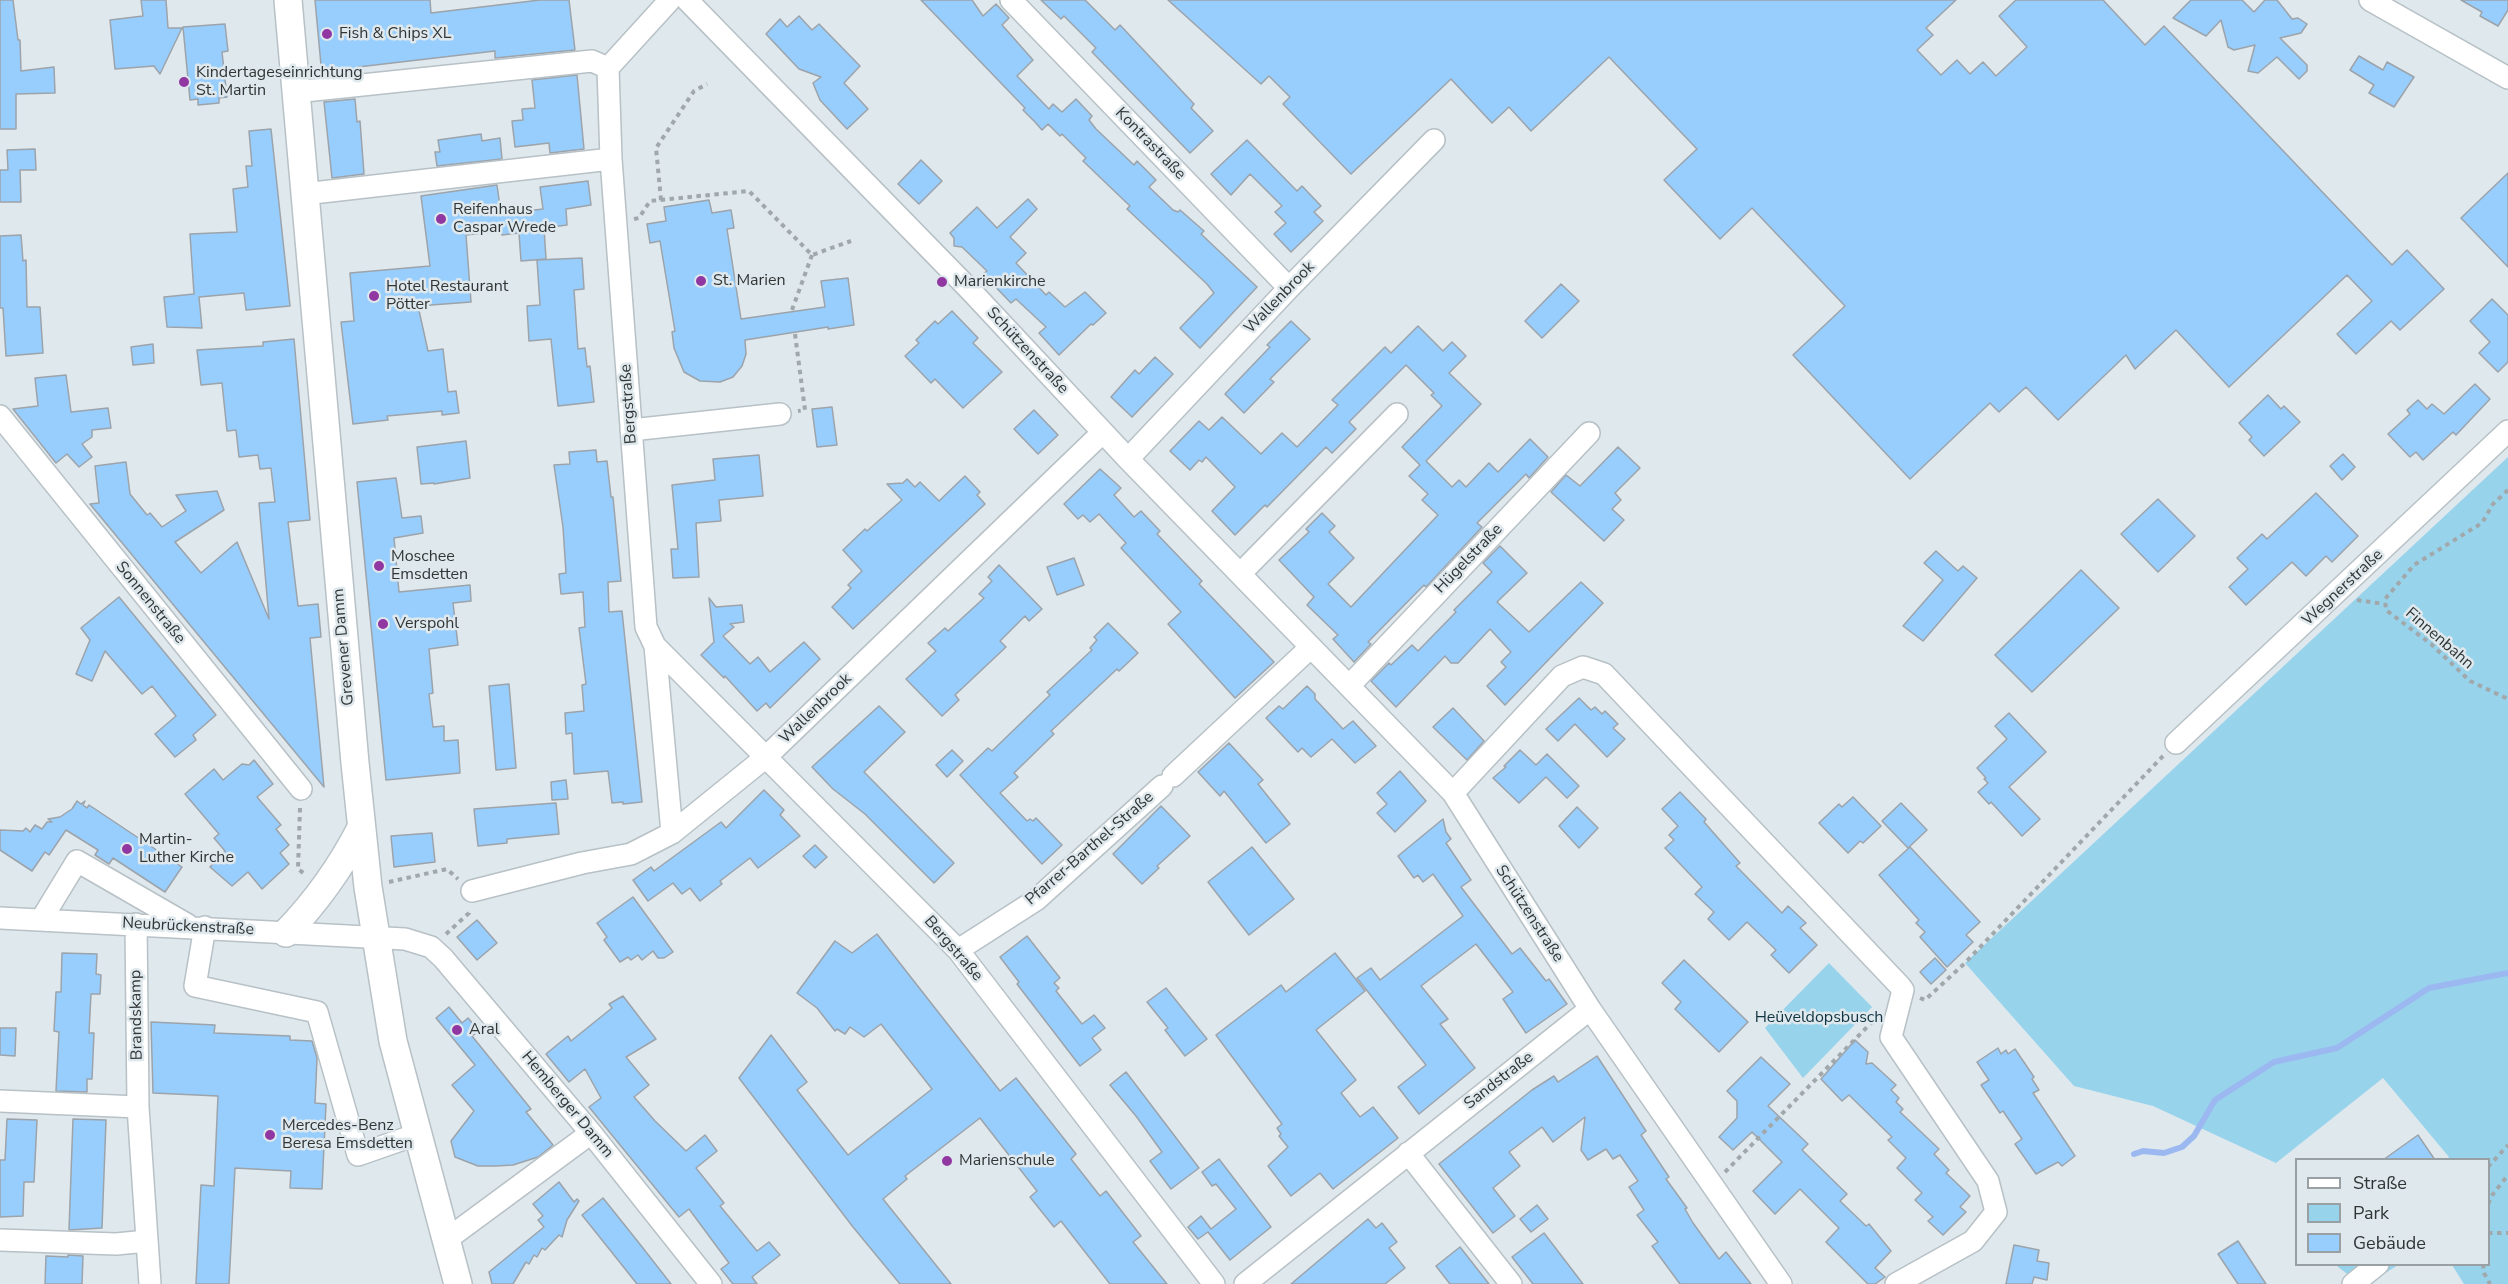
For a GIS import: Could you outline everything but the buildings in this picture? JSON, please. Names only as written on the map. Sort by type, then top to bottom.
[{"type":"main road","name":"Grevener Damm","points":[[288,0],[361,828],[393,1041],[458,1284]]},
{"type":"main road","points":[[286,933],[314,903],[344,861],[361,828]]},
{"type":"street","points":[[295,92],[592,61],[608,68],[670,0]]},
{"type":"street","name":"Schützenstraße","points":[[687,0],[972,292],[1102,433],[1453,793],[1590,1009],[1781,1284]]},
{"type":"street","name":"Kontrastraße","points":[[1011,0],[1289,288]]},
{"type":"street","points":[[2370,0],[2508,78]]},
{"type":"street","name":"Bergstraße","points":[[608,68],[615,220],[646,627],[655,646],[958,950],[1214,1284]]},
{"type":"street","name":"Wallenbrook","points":[[1128,459],[1289,288],[1434,140]]},
{"type":"street","points":[[304,195],[611,159]]},
{"type":"street","points":[[631,430],[780,414]]},
{"type":"street","points":[[1240,574],[1397,414]]},
{"type":"street","name":"Sonnenstraße","points":[[0,416],[301,789]]},
{"type":"street","name":"Wegnerstraße","points":[[2176,743],[2508,431]]},
{"type":"street","name":"Wallenbrook","points":[[472,891],[582,863],[631,854],[672,833],[766,757],[1102,433]]},
{"type":"street","name":"Hügelstraße","points":[[1349,686],[1589,433]]},
{"type":"street","name":"Bergstraße","points":[[655,646],[672,833]]},
{"type":"street","name":"Pfarrer-Barthel-Straße","points":[[958,950],[1036,900],[1311,647]]},
{"type":"street","points":[[1453,793],[1562,676],[1583,667],[1604,674],[1903,990],[1892,1037],[1988,1181],[1996,1212],[1973,1241],[1896,1284]]},
{"type":"street","points":[[41,920],[77,861],[198,927],[195,986],[317,1012],[358,1155],[418,1134]]},
{"type":"street","name":"Neubrückenstraße","points":[[0,918],[198,927],[376,939]]},
{"type":"street","name":"Brandskamp","points":[[136,924],[138,1107],[150,1284]]},
{"type":"street","name":"Hemberger Damm","points":[[376,939],[405,939],[431,947],[444,958],[591,1133],[711,1284]]},
{"type":"street","name":"Sandstraße","points":[[1245,1284],[1590,1009]]},
{"type":"street","points":[[0,1101],[138,1107]]},
{"type":"street","points":[[446,1240],[591,1133]]},
{"type":"street","points":[[1408,1153],[1511,1284]]},
{"type":"street","points":[[0,1240],[116,1244],[147,1241]]},
{"type":"street","points":[[2353,1284],[2376,1266]]},
{"type":"path","points":[[661,200],[656,148],[694,91],[707,84]]},
{"type":"path","points":[[615,220],[639,218],[650,201],[749,191],[812,255]]},
{"type":"path","points":[[812,255],[851,241]]},
{"type":"path","points":[[792,310],[812,255]]},
{"type":"path","points":[[780,414],[806,411],[795,334]]},
{"type":"path","name":"Finnenbahn","points":[[2508,490],[2493,504],[2482,523],[2414,565],[2385,599],[2384,604],[2386,610],[2432,644],[2470,681],[2508,699]]},
{"type":"path","points":[[1903,990],[1924,1000],[1965,963],[2176,743]]},
{"type":"path","points":[[431,947],[469,913],[472,891]]},
{"type":"path","points":[[1712,1185],[1878,1016]]},
{"type":"path","points":[[2490,1165],[2508,1145]]},
{"type":"path","points":[[2490,1200],[2508,1175]]},
{"type":"path","points":[[2490,1233],[2508,1233]]},
{"type":"path","points":[[2483,1266],[2490,1284]]},
{"type":"green space","points":[[2508,457],[2508,1284],[2464,1284],[2453,1266],[2490,1266],[2490,1158],[2448,1158],[2383,1078],[2276,1163],[2153,1106],[2074,1086],[1965,963]]},
{"type":"green space","name":"Heüveldopsbusch","points":[[1829,963],[1872,1007],[1803,1078],[1765,1028]]},
{"type":"green space","points":[[2337,1266],[2396,1266],[2368,1284],[2360,1284]]},
{"type":"waterway","points":[[2134,1154],[2143,1151],[2164,1153],[2182,1147],[2194,1136],[2215,1100],[2274,1062],[2337,1048],[2429,988],[2508,973]]},
{"type":"place","name":"Fish & Chips XL","points":[[327,34]]},
{"type":"place","name":"Kindertageseinrichtung St. Martin","points":[[184,82]]},
{"type":"place","name":"Reifenhaus Caspar Wrede","points":[[441,219]]},
{"type":"place","name":"St. Marien","points":[[701,281]]},
{"type":"place","name":"Marienkirche","points":[[942,282]]},
{"type":"place","name":"Hotel Restaurant Pötter","points":[[374,296]]},
{"type":"place","name":"Moschee Emsdetten","points":[[379,566]]},
{"type":"place","name":"Verspohl","points":[[383,624]]},
{"type":"place","name":"Martin- Luther Kirche","points":[[127,849]]},
{"type":"place","name":"Aral","points":[[457,1030]]},
{"type":"place","name":"Mercedes-Benz Beresa Emsdetten","points":[[270,1135]]},
{"type":"place","name":"Marienschule","points":[[947,1161]]}]
